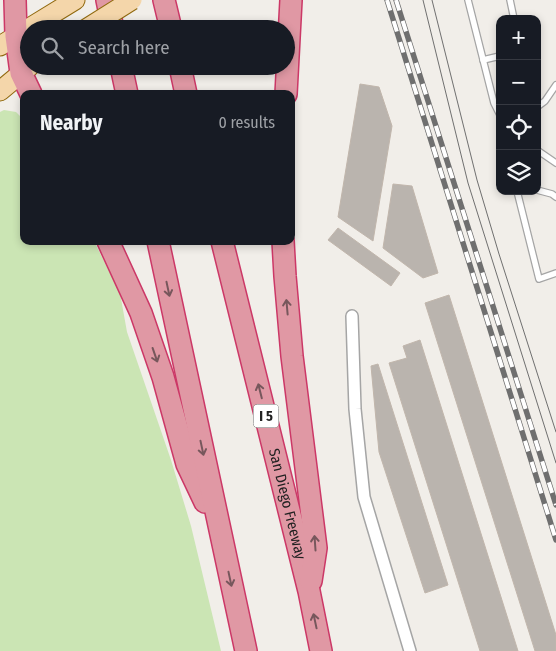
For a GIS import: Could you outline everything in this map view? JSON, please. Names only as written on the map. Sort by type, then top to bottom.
[{"type":"highway","points":[[11,0],[5,38],[20,61]]},
{"type":"highway","points":[[5,38],[15,0]]},
{"type":"highway","points":[[107,0],[111,20]]},
{"type":"highway","points":[[164,0],[169,20]]},
{"type":"highway","points":[[289,20],[290,3]]},
{"type":"highway","points":[[26,75],[30,90]]},
{"type":"highway","points":[[123,75],[126,90]]},
{"type":"highway","points":[[182,75],[185,90]]},
{"type":"highway","points":[[286,90],[287,75]]},
{"type":"highway","points":[[110,245],[141,313],[163,377],[187,464],[220,531]]},
{"type":"highway","points":[[159,245],[246,651]]},
{"type":"highway","name":"San Diego Freeway","points":[[223,245],[309,591],[322,651]]},
{"type":"highway","points":[[283,245],[284,276],[292,356],[316,548],[309,591]]},
{"type":"main road","points":[[100,20],[132,0]]},
{"type":"main road","points":[[38,20],[72,2]]},
{"type":"main road","points":[[5,38],[20,30]]},
{"type":"main road","points":[[0,91],[20,73]]},
{"type":"street","points":[[352,316],[355,409],[364,497],[410,651]]},
{"type":"lane","points":[[468,0],[496,108]]},
{"type":"lane","points":[[510,0],[513,15]]},
{"type":"lane","points":[[483,60],[496,57]]},
{"type":"lane","points":[[540,105],[545,101],[556,85]]},
{"type":"lane","points":[[541,153],[556,163]]},
{"type":"lane","points":[[541,191],[556,197]]},
{"type":"lane","points":[[517,195],[539,279],[556,273]]},
{"type":"green space","points":[[4,110],[16,112],[20,116],[20,245],[96,245],[120,293],[127,332],[171,460],[191,526],[221,651],[0,651],[0,112]]},
{"type":"building","points":[[360,84],[379,87],[392,126],[373,241],[338,217]]},
{"type":"building","points":[[393,184],[412,186],[438,273],[423,278],[383,248]]},
{"type":"building","points":[[338,228],[400,273],[391,286],[328,240]]},
{"type":"building","points":[[449,295],[556,635],[556,651],[535,651],[425,303]]},
{"type":"building","points":[[420,340],[518,651],[480,651],[389,363],[407,358],[403,346]]},
{"type":"building","points":[[378,364],[448,585],[425,593],[379,452],[371,366]]},
{"type":"tram line","points":[[423,0],[468,183],[556,463]]},
{"type":"tram line","points":[[432,0],[477,180],[556,432]]},
{"type":"railway","points":[[387,0],[556,540]]},
{"type":"railway","points":[[396,0],[556,505]]}]
